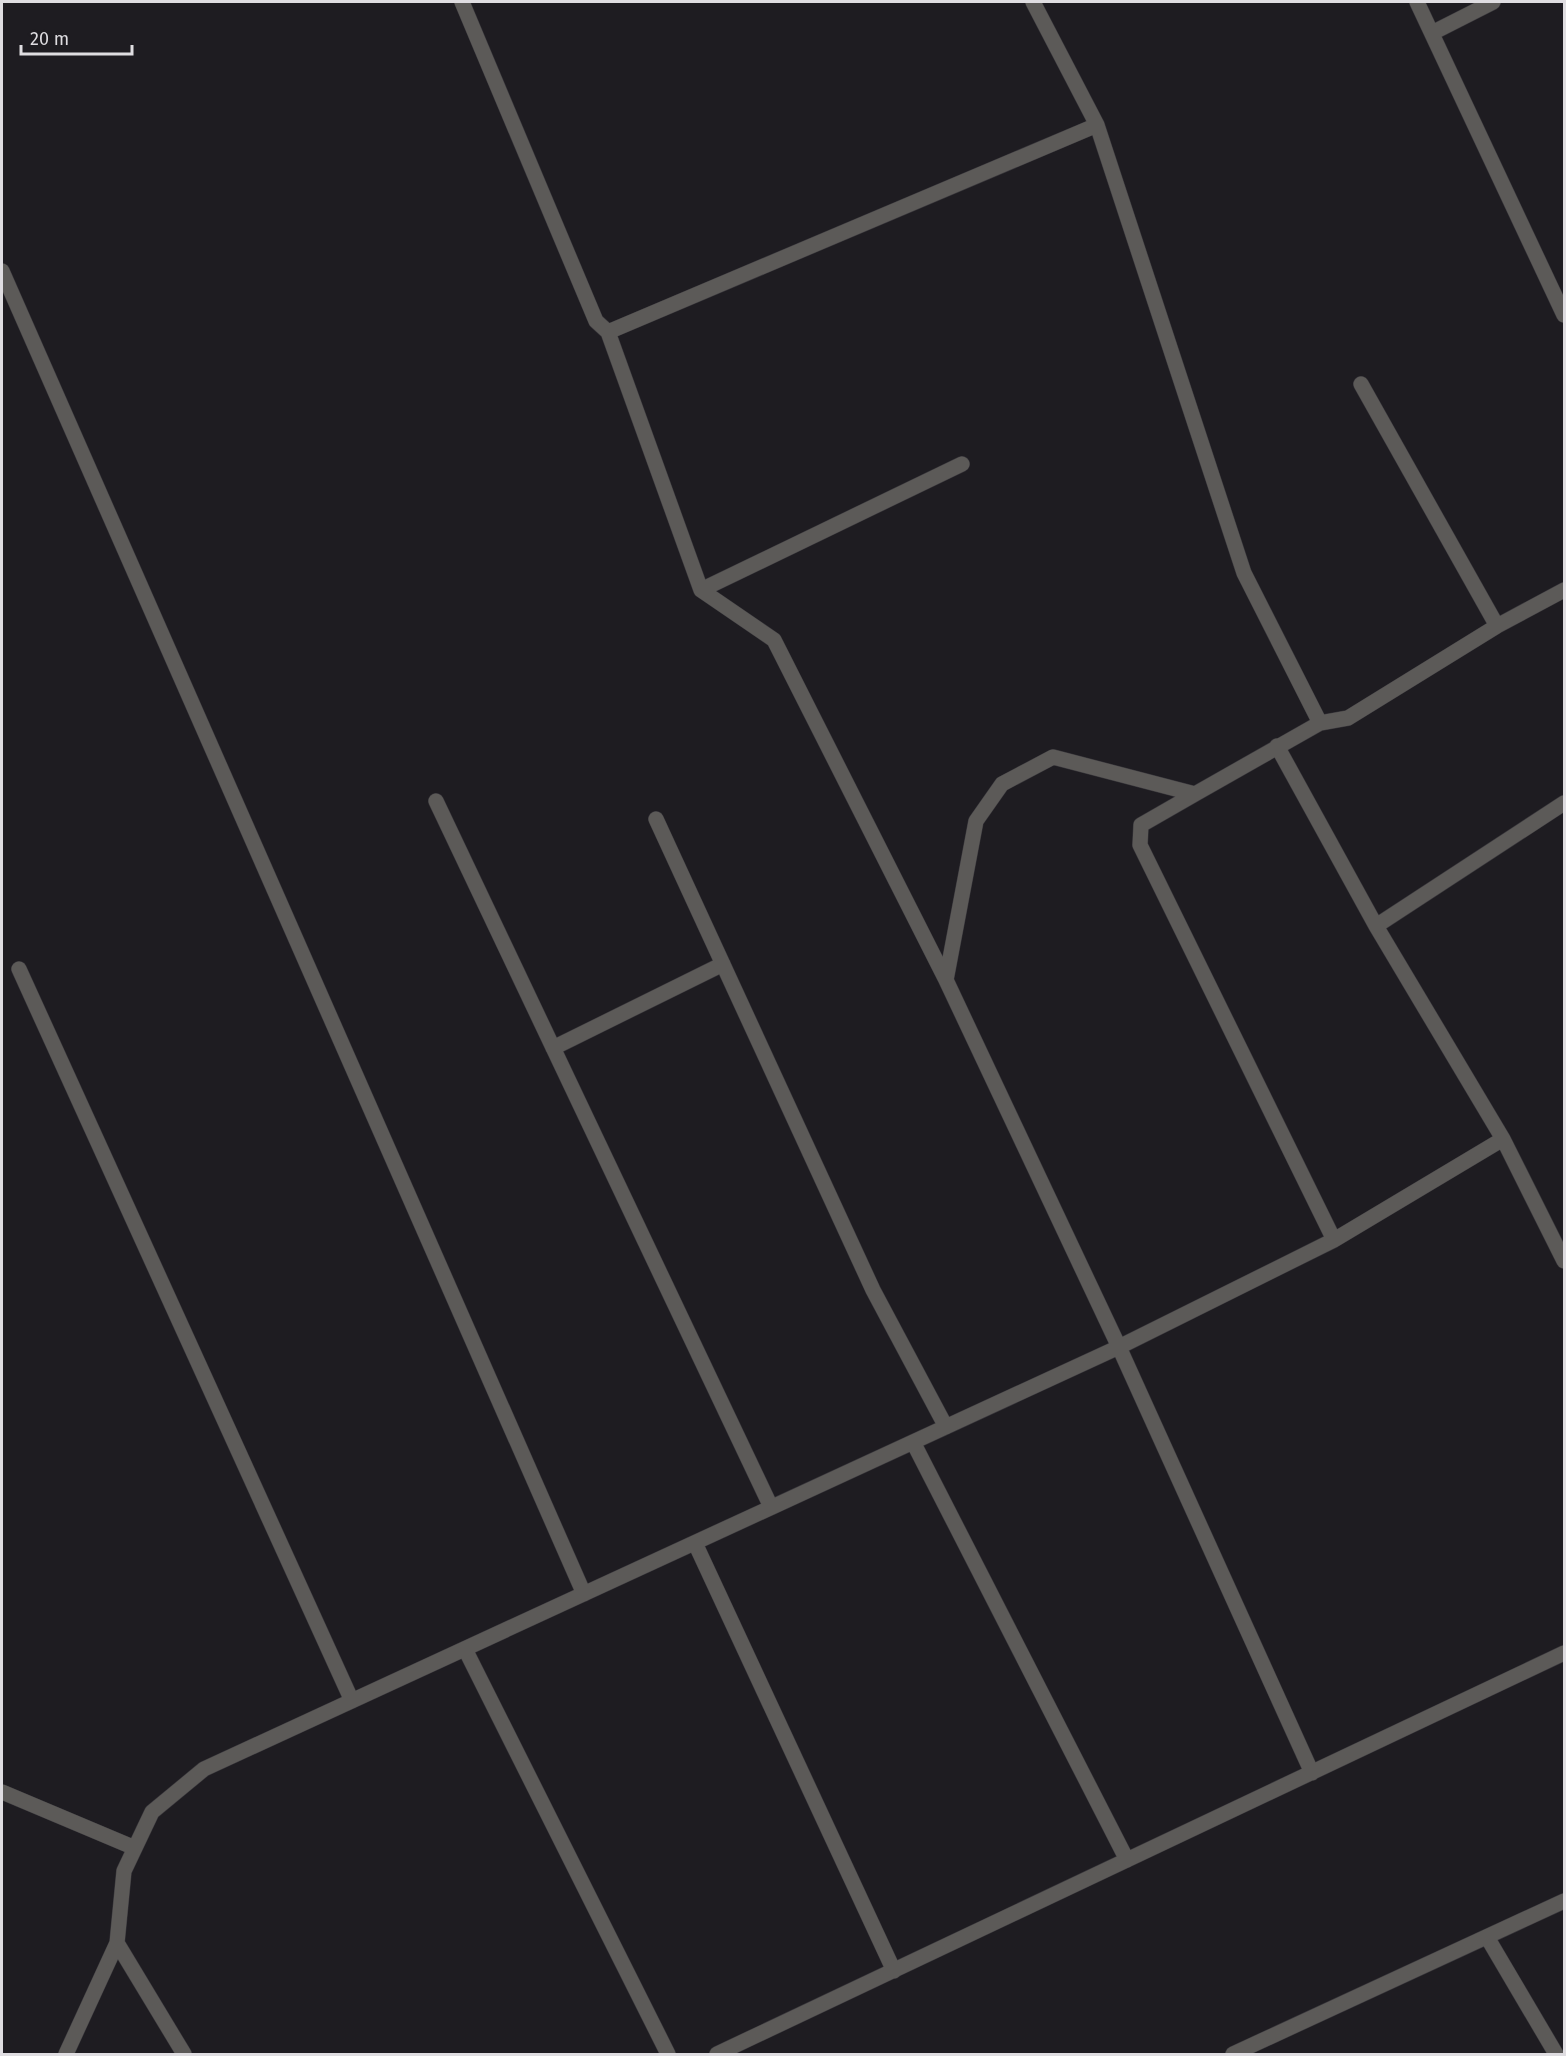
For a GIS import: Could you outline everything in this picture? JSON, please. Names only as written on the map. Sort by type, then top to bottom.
[{"type":"street","points":[[462,2],[596,321],[608,332],[701,590],[774,640],[946,980],[1119,1347],[1312,1773]]},
{"type":"street","points":[[1033,2],[1097,125],[1244,573],[1320,723]]},
{"type":"street","points":[[1417,2],[1564,315]]},
{"type":"street","points":[[1432,33],[1493,2]]},
{"type":"street","points":[[608,332],[1097,125]]},
{"type":"street","points":[[2,271],[584,1594]]},
{"type":"street","points":[[1361,384],[1497,626]]},
{"type":"street","points":[[701,590],[962,464]]},
{"type":"street","points":[[1334,1240],[1140,844],[1141,825],[1320,723],[1348,718],[1497,626],[1564,590]]},
{"type":"street","points":[[1277,746],[1376,926],[1503,1139],[1564,1262]]},
{"type":"street","points":[[946,980],[976,821],[1002,784],[1053,757],[1195,794]]},
{"type":"street","points":[[436,801],[771,1508]]},
{"type":"street","points":[[1376,926],[1564,802]]},
{"type":"street","points":[[656,819],[873,1290],[946,1427]]},
{"type":"street","points":[[553,1048],[723,964]]},
{"type":"street","points":[[19,969],[352,1701]]},
{"type":"street","points":[[66,2055],[117,1943],[124,1870],[152,1812],[204,1769],[1119,1347],[1334,1240],[1503,1139]]},
{"type":"street","points":[[913,1442],[1127,1860]]},
{"type":"street","points":[[695,1543],[894,1971]]},
{"type":"street","points":[[465,1649],[668,2055]]},
{"type":"street","points":[[717,2055],[1564,1653]]},
{"type":"street","points":[[2,1792],[135,1848]]},
{"type":"street","points":[[1233,2055],[1564,1901]]},
{"type":"street","points":[[1487,1937],[1556,2055]]},
{"type":"street","points":[[117,1943],[184,2055]]}]
